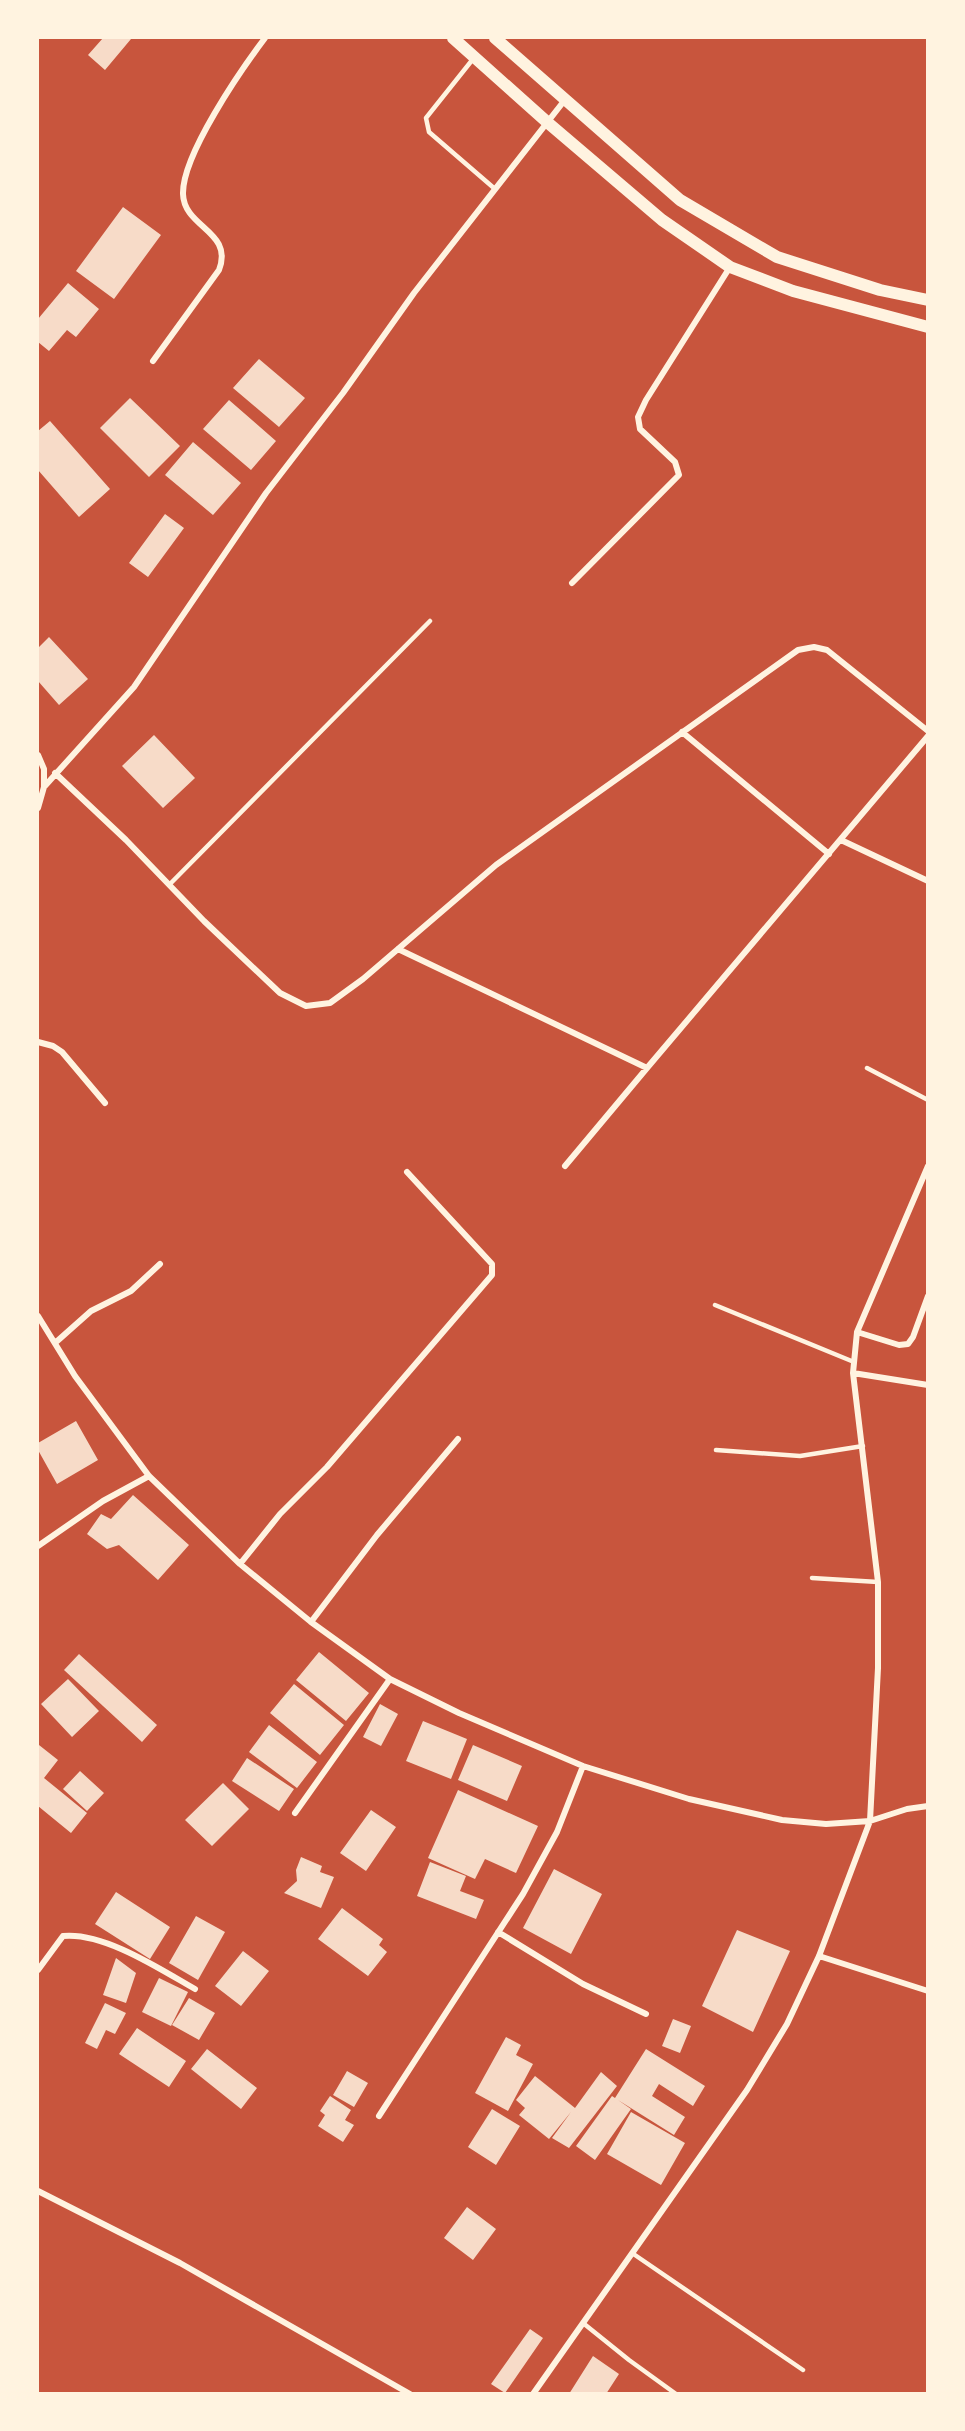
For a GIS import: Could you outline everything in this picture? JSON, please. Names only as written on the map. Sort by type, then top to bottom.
[{"type":"main road","points":[[453,38],[662,220],[730,267],[794,291],[927,327]]},
{"type":"main road","points":[[495,38],[564,101],[680,200],[777,257],[880,290],[927,300]]},
{"type":"street","points":[[153,362],[219,270],[223,261],[221,248],[215,238],[187,212],[183,195],[185,177],[195,151],[238,75],[266,38]]},
{"type":"street","points":[[44,787],[134,687],[266,493],[343,393],[414,292],[564,101]]},
{"type":"street","points":[[572,583],[679,475],[675,462],[640,429],[638,417],[646,400],[730,267]]},
{"type":"street","points":[[55,773],[126,840],[204,921],[279,993],[306,1006],[330,1003],[398,949],[496,865],[798,650],[814,647],[827,650],[927,731]]},
{"type":"street","points":[[682,732],[829,854]]},
{"type":"street","points":[[565,1166],[927,736]]},
{"type":"street","points":[[38,755],[44,769],[44,787],[38,808]]},
{"type":"street","points":[[841,840],[927,881]]},
{"type":"street","points":[[398,949],[647,1068]]},
{"type":"street","points":[[38,1042],[53,1046],[62,1052],[105,1103]]},
{"type":"street","points":[[533,2394],[747,2090],[787,2024],[819,1956],[870,1821],[878,1668],[878,1582],[853,1373],[857,1332],[927,1166]]},
{"type":"street","points":[[240,1564],[280,1515],[327,1467],[492,1275],[492,1264],[407,1172]]},
{"type":"street","points":[[55,1343],[91,1311],[131,1291],[160,1264]]},
{"type":"street","points":[[857,1332],[899,1345],[908,1344],[913,1337],[927,1296]]},
{"type":"street","points":[[38,1316],[75,1376],[149,1476],[240,1564],[311,1622],[390,1679],[459,1713],[583,1766],[689,1799],[782,1820],[826,1824],[870,1821],[907,1809],[927,1806]]},
{"type":"street","points":[[853,1373],[927,1385]]},
{"type":"street","points":[[311,1622],[377,1535],[458,1439]]},
{"type":"street","points":[[38,1546],[103,1501],[149,1476]]},
{"type":"street","points":[[295,1813],[390,1679]]},
{"type":"street","points":[[379,2116],[523,1894],[557,1832],[583,1766]]},
{"type":"street","points":[[498,1932],[583,1984],[646,2014]]},
{"type":"street","points":[[38,1970],[63,1936],[75,1935],[109,1945],[195,1989]]},
{"type":"street","points":[[819,1956],[927,1991]]},
{"type":"street","points":[[38,2191],[180,2263],[410,2394]]},
{"type":"lane","points":[[474,58],[426,118],[429,132],[495,189]]},
{"type":"lane","points":[[169,885],[430,621]]},
{"type":"lane","points":[[867,1068],[927,1100]]},
{"type":"lane","points":[[715,1305],[854,1362]]},
{"type":"lane","points":[[716,1450],[800,1456],[863,1446]]},
{"type":"lane","points":[[812,1578],[878,1582]]},
{"type":"lane","points":[[632,2253],[714,2312],[803,2370]]},
{"type":"lane","points":[[583,2323],[629,2361],[676,2394]]},
{"type":"building","points":[[103,38],[131,39],[105,70],[88,55]]},
{"type":"building","points":[[123,207],[161,235],[114,299],[76,271]]},
{"type":"building","points":[[68,283],[99,309],[76,337],[67,330],[49,351],[38,342],[38,319]]},
{"type":"building","points":[[259,359],[305,398],[279,427],[233,388]]},
{"type":"building","points":[[130,398],[180,446],[149,477],[100,428]]},
{"type":"building","points":[[229,400],[276,441],[251,470],[203,429]]},
{"type":"building","points":[[50,421],[110,489],[79,517],[38,470],[38,431]]},
{"type":"building","points":[[193,442],[241,483],[213,515],[165,475]]},
{"type":"building","points":[[165,514],[184,528],[148,577],[129,563]]},
{"type":"building","points":[[49,637],[88,679],[59,705],[38,681],[38,648]]},
{"type":"building","points":[[154,735],[195,778],[163,808],[122,766]]},
{"type":"building","points":[[76,1421],[98,1460],[57,1484],[38,1450],[38,1443]]},
{"type":"building","points":[[133,1495],[189,1545],[158,1580],[119,1545],[107,1549],[87,1534],[101,1514],[111,1519]]},
{"type":"building","points":[[319,1652],[369,1693],[346,1721],[296,1680]]},
{"type":"building","points":[[79,1654],[157,1725],[142,1742],[64,1670]]},
{"type":"building","points":[[68,1679],[99,1711],[72,1737],[41,1704]]},
{"type":"building","points":[[294,1684],[344,1725],[320,1755],[270,1713]]},
{"type":"building","points":[[380,1704],[398,1714],[381,1746],[363,1737]]},
{"type":"building","points":[[423,1721],[467,1739],[451,1779],[406,1761]]},
{"type":"building","points":[[269,1725],[317,1762],[297,1788],[249,1752]]},
{"type":"building","points":[[39,1745],[58,1760],[44,1778],[87,1813],[71,1833],[38,1806]]},
{"type":"building","points":[[473,1745],[522,1766],[507,1801],[458,1780]]},
{"type":"building","points":[[247,1758],[294,1789],[279,1811],[232,1781]]},
{"type":"building","points":[[80,1771],[104,1793],[87,1811],[63,1789]]},
{"type":"building","points":[[223,1783],[249,1809],[212,1846],[185,1820]]},
{"type":"building","points":[[458,1790],[538,1826],[516,1873],[485,1859],[475,1879],[428,1858]]},
{"type":"building","points":[[371,1810],[396,1827],[366,1871],[340,1853]]},
{"type":"building","points":[[301,1857],[322,1866],[320,1872],[334,1877],[321,1908],[284,1893],[297,1881],[296,1870]]},
{"type":"building","points":[[430,1862],[466,1876],[460,1891],[484,1900],[476,1919],[417,1896]]},
{"type":"building","points":[[554,1869],[602,1894],[571,1954],[523,1928]]},
{"type":"building","points":[[116,1892],[170,1927],[150,1959],[95,1924]]},
{"type":"building","points":[[342,1908],[383,1939],[379,1945],[387,1952],[368,1976],[318,1939]]},
{"type":"building","points":[[196,1916],[225,1932],[198,1980],[169,1963]]},
{"type":"building","points":[[737,1930],[790,1951],[753,2032],[702,2006]]},
{"type":"building","points":[[243,1951],[269,1971],[241,2006],[215,1986]]},
{"type":"building","points":[[116,1958],[136,1973],[126,2003],[103,1995]]},
{"type":"building","points":[[159,1978],[188,1992],[171,2026],[142,2012]]},
{"type":"building","points":[[189,1998],[215,2013],[199,2040],[172,2025]]},
{"type":"building","points":[[105,2003],[126,2013],[115,2034],[106,2030],[97,2049],[85,2043]]},
{"type":"building","points":[[673,2019],[691,2026],[680,2053],[662,2046]]},
{"type":"building","points":[[137,2028],[186,2061],[169,2087],[119,2054]]},
{"type":"building","points":[[506,2037],[521,2045],[516,2055],[533,2064],[508,2111],[475,2093]]},
{"type":"building","points":[[207,2049],[257,2088],[241,2109],[191,2069]]},
{"type":"building","points":[[646,2049],[705,2086],[693,2106],[659,2084],[652,2096],[685,2117],[674,2135],[618,2100],[631,2109],[595,2160],[576,2146],[612,2096],[615,2098]]},
{"type":"building","points":[[347,2071],[368,2083],[354,2107],[333,2095]]},
{"type":"building","points":[[601,2072],[617,2086],[569,2148],[552,2138],[571,2112],[549,2139],[519,2115],[525,2108],[516,2100],[535,2076],[575,2108]]},
{"type":"building","points":[[330,2096],[351,2110],[345,2120],[354,2125],[343,2142],[318,2126],[325,2115],[320,2111]]},
{"type":"building","points":[[492,2109],[520,2126],[496,2165],[468,2147]]},
{"type":"building","points":[[631,2112],[685,2143],[661,2185],[607,2154]]},
{"type":"building","points":[[467,2207],[496,2229],[473,2260],[444,2238]]},
{"type":"building","points":[[530,2329],[543,2338],[505,2393],[491,2384]]},
{"type":"building","points":[[593,2356],[619,2374],[606,2394],[569,2394]]}]
